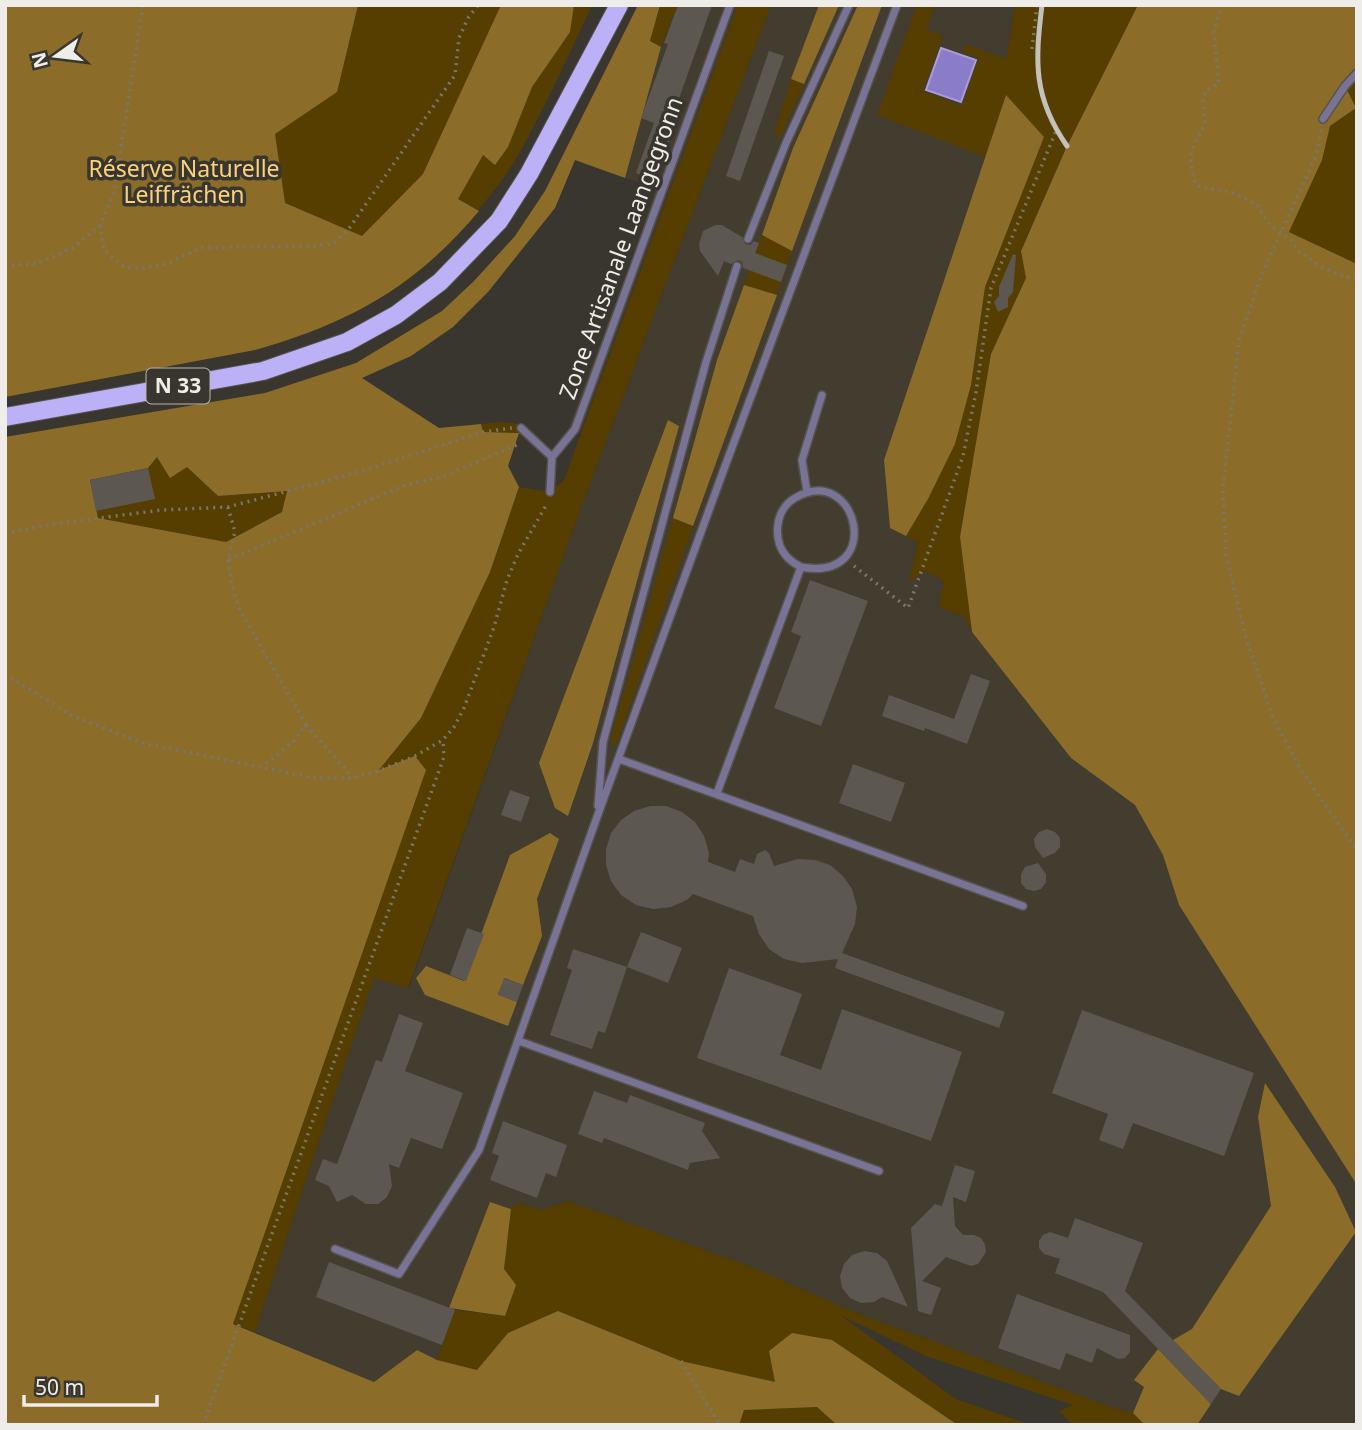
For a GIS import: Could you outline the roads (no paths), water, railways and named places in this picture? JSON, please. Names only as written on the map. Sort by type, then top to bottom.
[{"type":"main road","name":"N 33","points":[[579,82],[610,5]]},
{"type":"main road","name":"N 33","points":[[5,416],[263,371],[347,342],[396,315],[440,282],[499,221],[529,174],[619,5]]},
{"type":"lane","name":"Zone Artisanale Laangegronn","points":[[552,457],[575,429],[730,5]]},
{"type":"lane","points":[[747,239],[786,143],[849,5]]},
{"type":"lane","points":[[335,1249],[399,1273],[480,1150],[618,759],[897,5]]},
{"type":"lane","points":[[1323,120],[1345,86],[1357,73]]},
{"type":"lane","points":[[597,817],[604,741],[706,362],[737,266]]},
{"type":"lane","points":[[807,492],[802,460],[822,395]]},
{"type":"lane","points":[[521,428],[552,457],[550,492]]},
{"type":"lane","points":[[807,492],[824,492],[839,498],[850,511],[856,527],[853,544],[844,558],[832,567],[816,570],[801,567],[788,558],[779,544],[777,527],[781,512],[792,499],[807,492]]},
{"type":"lane","points":[[717,793],[801,567]]},
{"type":"lane","points":[[618,759],[1023,906]]},
{"type":"lane","points":[[519,1041],[879,1171]]},
{"type":"railway","points":[[1042,5],[1038,44],[1042,95],[1067,146]]},
{"type":"park label","name":"Réserve Naturelle Leiffrächen","points":[[184,182]]}]
